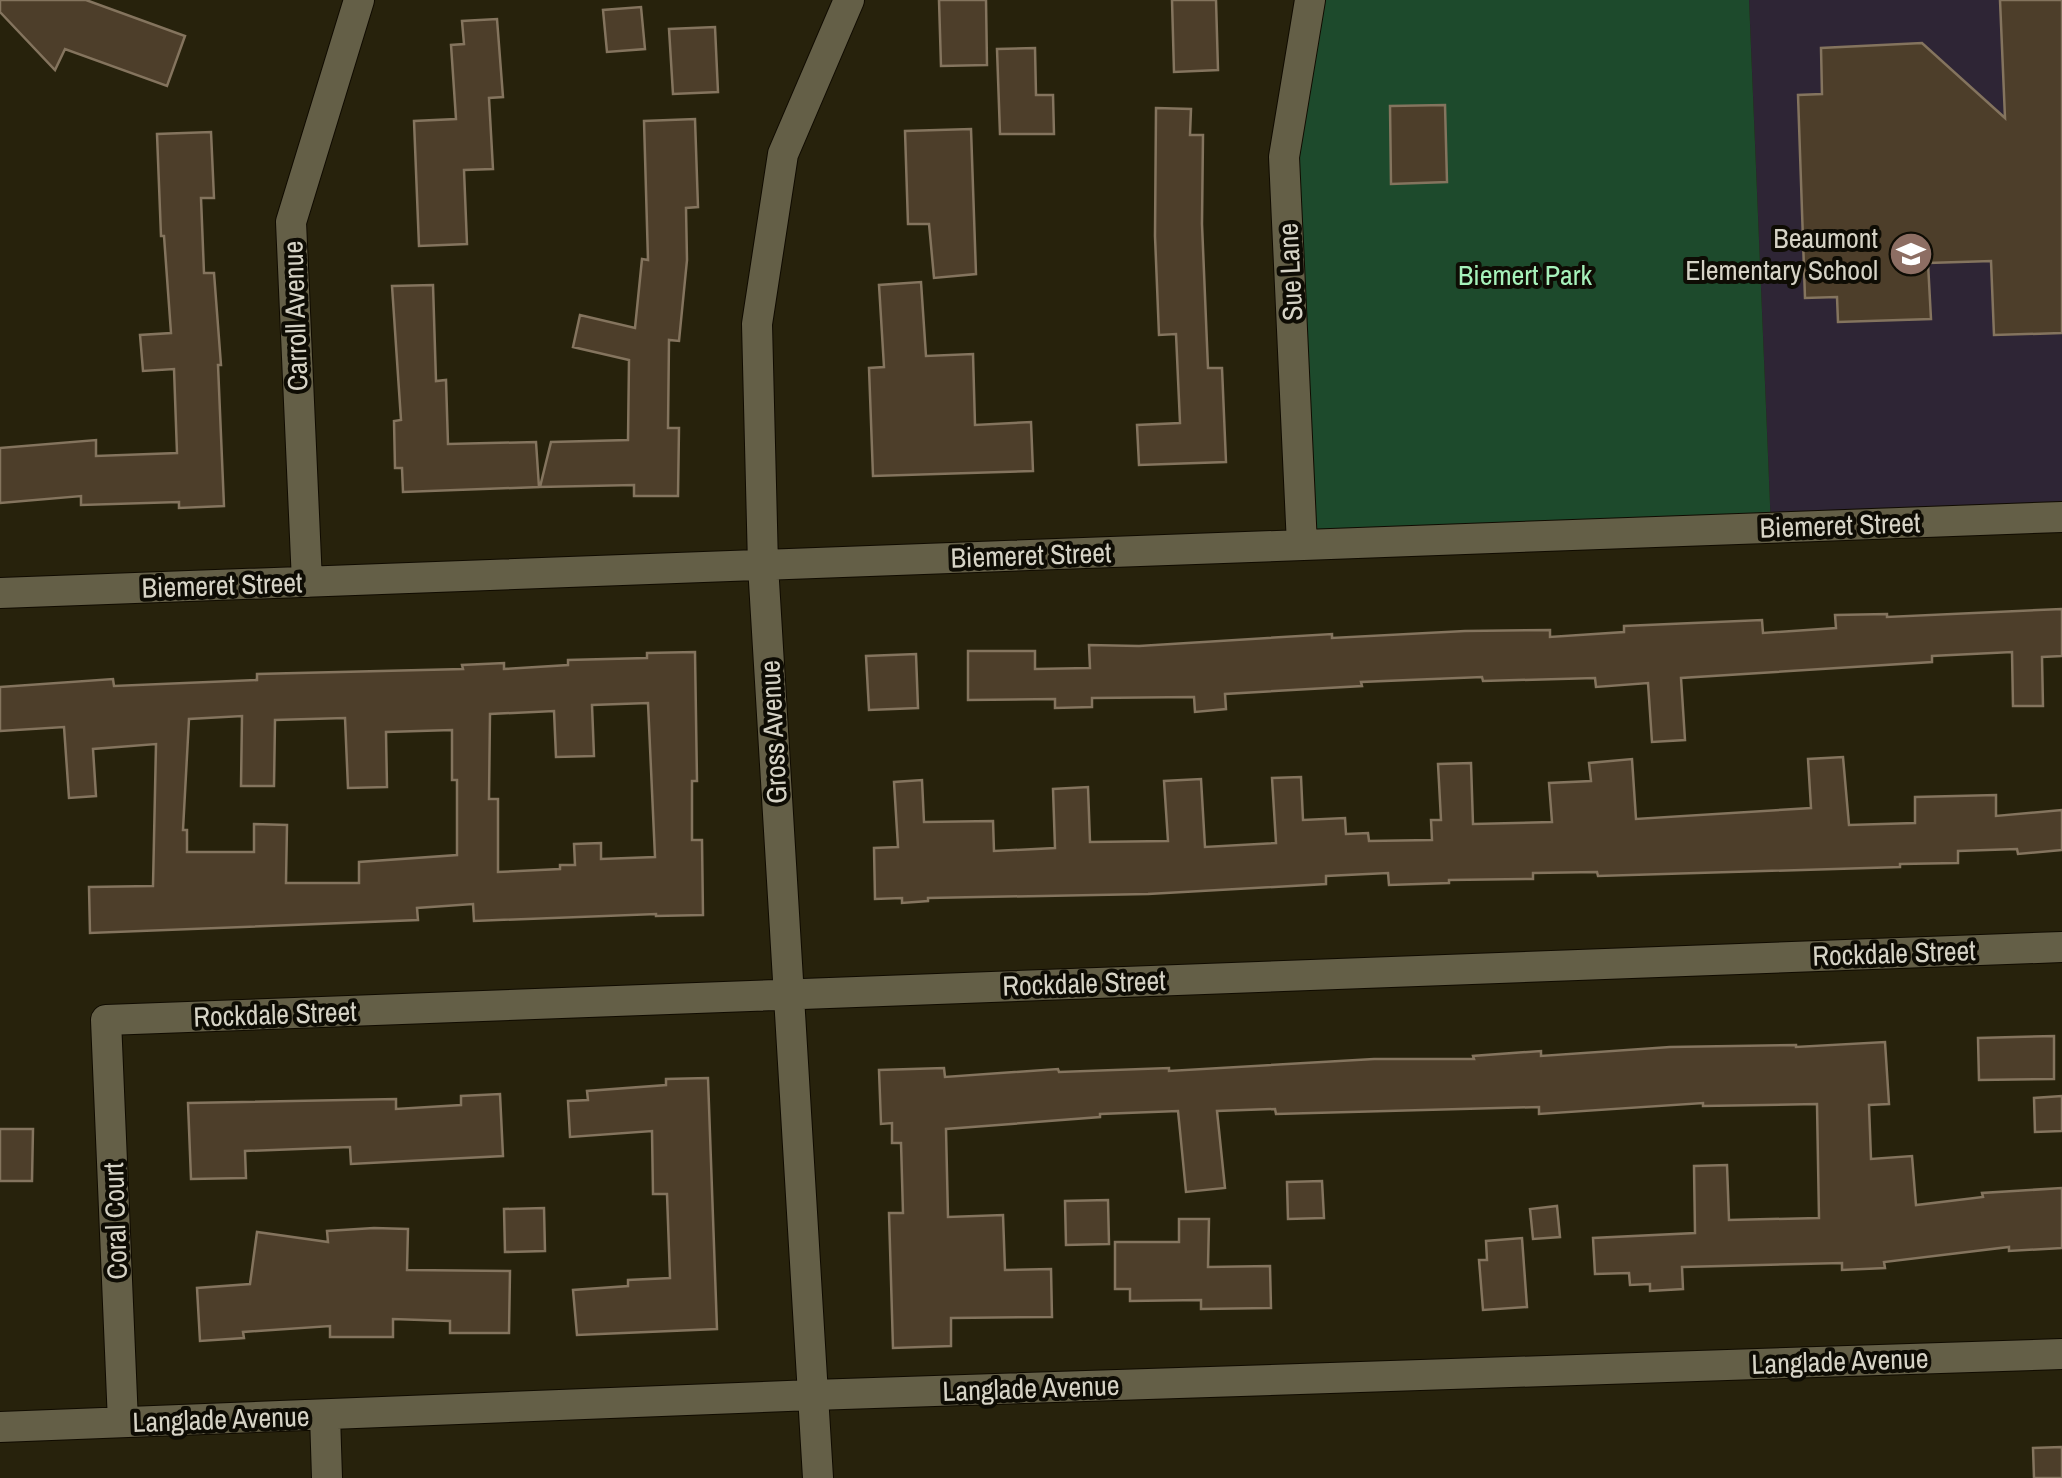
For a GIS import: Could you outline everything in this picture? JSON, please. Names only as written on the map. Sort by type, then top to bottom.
[{"type":"street","name":"Gross Avenue","points":[[818,1478],[763,565],[757,324],[783,154],[849,0]]},
{"type":"street","name":"Sue Lane","points":[[1302,545],[1284,157],[1310,0]]},
{"type":"street","name":"Carroll Avenue","points":[[306,582],[291,222],[354,2]]},
{"type":"street","name":"Biemeret Street","points":[[0,594],[2062,517]]},
{"type":"street","name":"Rockdale Street","points":[[106,1020],[2062,946]]},
{"type":"street","name":"Coral Court","points":[[106,1020],[124,1422]]},
{"type":"street","name":"Langlade Avenue","points":[[0,1427],[813,1395],[2062,1354]]},
{"type":"street","points":[[325,1414],[327,1478]]},
{"type":"shaded area","name":"Beaumont Elementary School","points":[[1749,0],[2062,0],[2062,517],[1771,528]]},
{"type":"green space","name":"Biemert Park","points":[[1310,0],[1749,0],[1771,528],[1302,545],[1284,157]]},
{"type":"building","points":[[0,0],[86,0],[185,36],[167,86],[65,49],[55,70],[0,12]]},
{"type":"building","points":[[939,0],[986,0],[987,65],[941,66]]},
{"type":"building","points":[[1172,0],[1216,0],[1218,70],[1174,72]]},
{"type":"building","points":[[2000,0],[2062,0],[2062,333],[1994,335],[1991,261],[1928,263],[1931,319],[1838,322],[1837,297],[1805,298],[1798,95],[1822,94],[1821,48],[1922,43],[2005,118]]},
{"type":"building","points":[[641,7],[645,49],[607,52],[603,10]]},
{"type":"building","points":[[497,19],[503,97],[489,98],[493,169],[464,170],[467,244],[419,246],[414,121],[456,119],[451,45],[464,44],[462,21]]},
{"type":"building","points":[[715,27],[718,92],[673,94],[669,29]]},
{"type":"building","points":[[1035,48],[1036,95],[1053,95],[1054,134],[1000,134],[997,49]]},
{"type":"building","points":[[1445,105],[1447,182],[1391,184],[1390,106]]},
{"type":"building","points":[[1156,108],[1191,109],[1190,135],[1203,135],[1208,368],[1222,368],[1226,462],[1139,465],[1137,425],[1180,423],[1176,334],[1159,335]]},
{"type":"building","points":[[695,119],[698,207],[686,208],[687,260],[679,341],[669,340],[668,428],[679,428],[678,496],[634,496],[634,485],[540,487],[551,442],[628,440],[629,360],[573,347],[580,315],[635,328],[642,259],[648,260],[644,121]]},
{"type":"building","points":[[971,129],[976,274],[934,278],[929,224],[908,224],[905,131]]},
{"type":"building","points":[[211,132],[214,198],[201,198],[204,273],[214,273],[221,365],[224,506],[179,508],[179,502],[81,505],[81,496],[0,503],[0,448],[96,440],[96,456],[177,453],[174,369],[143,371],[140,335],[171,333],[161,236],[157,134]]},
{"type":"building","points":[[921,282],[926,356],[973,354],[975,425],[1031,422],[1033,471],[873,476],[869,368],[884,367],[879,285]]},
{"type":"building","points":[[433,285],[436,381],[446,380],[448,444],[536,442],[539,487],[403,492],[402,468],[395,468],[394,421],[401,420],[392,286]]},
{"type":"building","points":[[2062,609],[2062,656],[2042,657],[2043,706],[2013,706],[2012,652],[1932,656],[1932,662],[1681,678],[1685,740],[1652,742],[1648,683],[1596,687],[1595,678],[1361,682],[1362,686],[1225,694],[1226,709],[1195,712],[1194,697],[1092,698],[1092,707],[1055,708],[1055,699],[968,700],[968,651],[1035,651],[1035,669],[1090,668],[1089,645],[1465,631],[1550,630],[1550,637],[1624,632],[1624,626],[1762,620],[1763,633],[1836,628],[1835,615],[1887,617]]},
{"type":"building","points":[[695,652],[697,781],[692,781],[692,840],[702,840],[703,915],[474,921],[473,904],[417,908],[418,920],[90,933],[89,887],[153,886],[156,744],[93,749],[96,796],[69,798],[64,727],[0,731],[0,687],[113,679],[114,686],[257,680],[257,674],[463,669],[462,665],[504,663],[504,669],[568,665],[568,660],[647,658],[647,653]],"holes":[[[648,703],[655,857],[601,859],[601,843],[574,844],[575,865],[498,872],[498,799],[489,799],[490,714],[554,711],[556,757],[594,756],[592,705]],[[242,716],[241,786],[274,786],[275,720],[345,718],[348,788],[387,787],[386,732],[452,730],[457,855],[359,862],[359,883],[286,883],[287,825],[254,824],[254,852],[187,852],[187,830],[183,830],[189,719]]]},
{"type":"building","points":[[916,654],[918,708],[869,710],[866,656]]},
{"type":"building","points":[[1843,757],[1849,825],[1915,823],[1915,797],[1996,795],[1996,816],[2062,810],[2062,850],[2018,854],[2017,849],[1958,851],[1958,863],[1900,867],[1598,876],[1597,872],[1533,873],[1533,879],[1389,885],[1388,873],[1326,876],[1326,884],[1148,894],[928,898],[902,903],[902,898],[875,899],[874,848],[898,847],[894,782],[922,780],[924,822],[993,821],[994,851],[1055,848],[1053,789],[1088,787],[1090,842],[1168,841],[1164,781],[1201,779],[1205,847],[1276,843],[1272,778],[1301,777],[1303,820],[1345,818],[1346,834],[1368,833],[1369,841],[1432,840],[1431,820],[1441,820],[1438,764],[1471,763],[1473,824],[1552,822],[1549,783],[1591,781],[1589,763],[1632,759],[1636,819],[1811,808],[1808,759]]},
{"type":"building","points":[[2054,1036],[2054,1079],[1979,1080],[1978,1038]]},
{"type":"building","points":[[1885,1042],[1889,1104],[1869,1105],[1871,1159],[1912,1156],[1916,1205],[1983,1197],[1982,1193],[2062,1188],[2062,1248],[2009,1251],[2009,1247],[1884,1262],[1885,1268],[1842,1270],[1842,1263],[1682,1267],[1683,1289],[1650,1291],[1650,1284],[1630,1285],[1629,1273],[1595,1274],[1593,1238],[1695,1233],[1694,1166],[1727,1165],[1729,1220],[1819,1218],[1817,1104],[1703,1103],[1539,1114],[1539,1107],[1276,1114],[1275,1109],[1217,1111],[1225,1188],[1186,1192],[1178,1111],[1100,1114],[946,1129],[948,1217],[1003,1215],[1005,1270],[1051,1269],[1052,1317],[951,1318],[951,1346],[893,1348],[889,1213],[903,1213],[901,1143],[892,1143],[892,1123],[881,1124],[879,1070],[944,1068],[945,1077],[1058,1069],[1169,1071],[1374,1059],[1474,1059],[1473,1056],[1541,1051],[1541,1056],[1670,1047]]},
{"type":"building","points":[[708,1078],[717,1329],[577,1335],[573,1290],[628,1286],[628,1280],[670,1278],[667,1194],[653,1194],[652,1131],[570,1137],[568,1101],[588,1100],[587,1091],[666,1085],[666,1079]]},
{"type":"building","points":[[500,1094],[503,1156],[351,1164],[350,1147],[245,1151],[246,1178],[191,1179],[188,1103],[396,1099],[396,1109],[461,1105],[461,1096]]},
{"type":"building","points":[[2062,1096],[2062,1131],[2035,1132],[2034,1098]]},
{"type":"building","points":[[0,1129],[33,1129],[32,1181],[0,1181]]},
{"type":"building","points":[[1322,1181],[1324,1218],[1288,1219],[1287,1182]]},
{"type":"building","points":[[1108,1200],[1109,1244],[1066,1245],[1065,1201]]},
{"type":"building","points":[[1557,1206],[1560,1237],[1533,1239],[1530,1209]]},
{"type":"building","points":[[544,1208],[545,1251],[505,1252],[504,1209]]},
{"type":"building","points":[[1179,1219],[1209,1219],[1208,1267],[1270,1266],[1271,1308],[1201,1309],[1201,1300],[1130,1301],[1130,1289],[1115,1289],[1115,1242],[1179,1242]]},
{"type":"building","points":[[408,1229],[407,1270],[510,1271],[509,1333],[450,1333],[450,1321],[393,1319],[393,1337],[330,1337],[330,1326],[243,1332],[244,1338],[200,1341],[197,1288],[250,1284],[257,1232],[328,1242],[327,1231]]},
{"type":"building","points":[[1522,1238],[1527,1307],[1483,1310],[1479,1260],[1487,1260],[1486,1241]]},
{"type":"building","points":[[2062,1447],[2062,1478],[2034,1478],[2033,1448]]},
{"type":"place","name":"Beaumont Elementary School","points":[[1911,254]]}]
